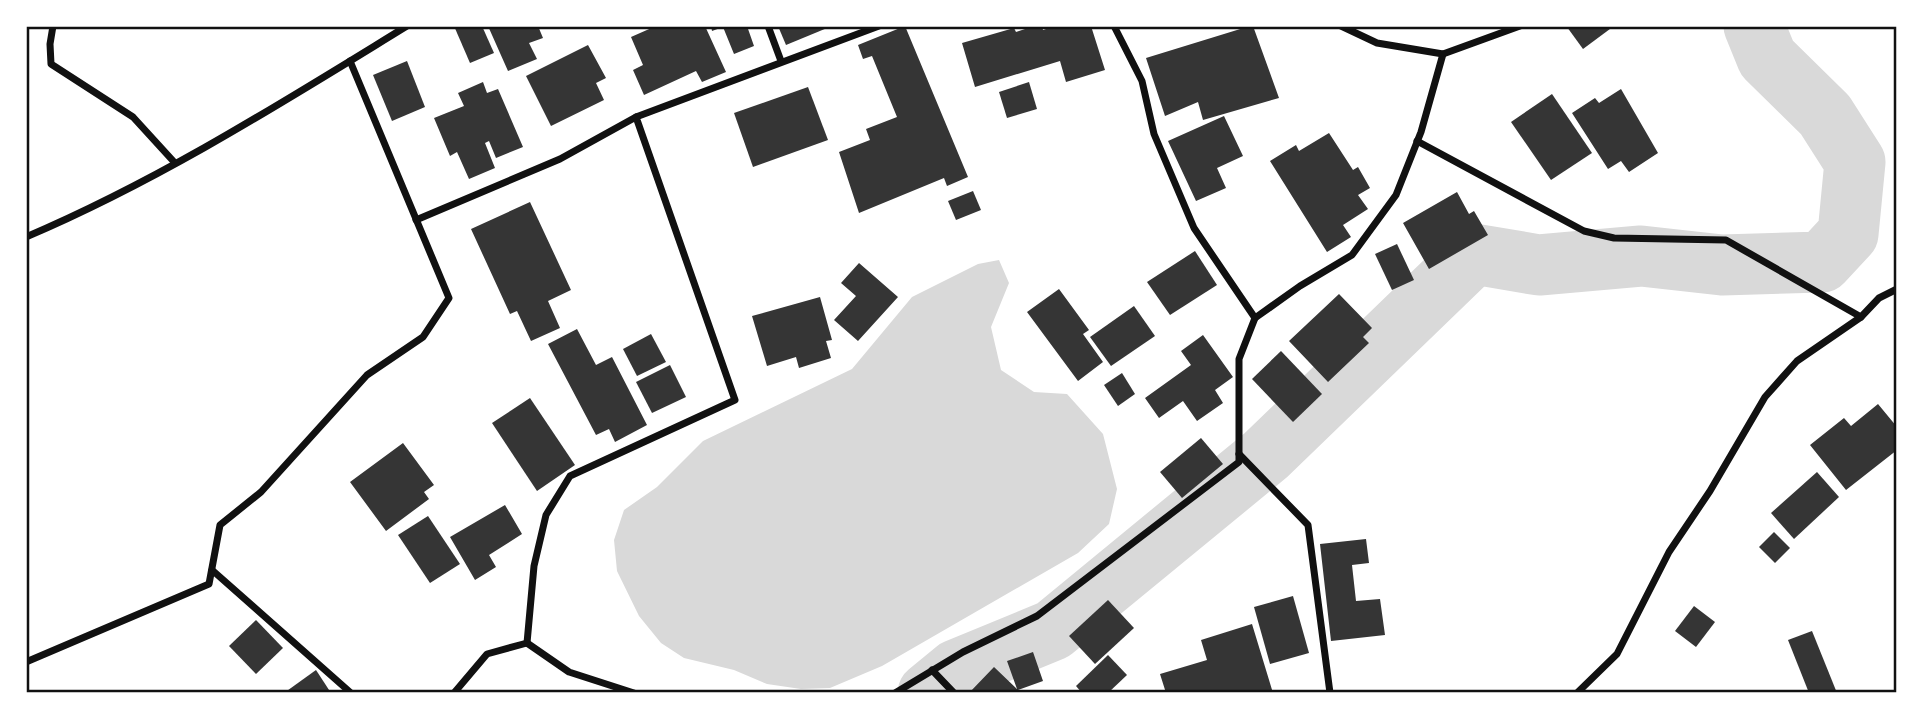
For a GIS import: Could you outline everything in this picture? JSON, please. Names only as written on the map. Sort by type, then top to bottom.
[{"type":"street","points":[[53,26],[51,64],[132,117],[175,163]]},
{"type":"street","points":[[26,237],[75,217],[233,133],[407,26]]},
{"type":"street","points":[[768,26],[781,61]]},
{"type":"street","points":[[416,220],[560,159],[636,117],[879,26]]},
{"type":"street","points":[[1114,26],[1142,81],[1154,134],[1194,228],[1255,318]]},
{"type":"street","points":[[1341,26],[1377,43],[1443,54],[1520,26]]},
{"type":"street","points":[[895,693],[1037,616],[1239,462],[1239,359],[1255,318],[1300,286],[1352,255],[1396,195],[1417,141],[1443,54]]},
{"type":"street","points":[[26,662],[209,584],[219,526],[261,492],[367,375],[423,337],[449,298],[350,61]]},
{"type":"street","points":[[527,643],[534,566],[546,515],[570,476],[735,400],[636,117]]},
{"type":"street","points":[[1417,141],[1584,232],[1614,238],[1727,240],[1861,317]]},
{"type":"street","points":[[1577,693],[1617,654],[1669,552],[1710,492],[1765,397],[1797,361],[1861,317],[1879,298],[1897,289]]},
{"type":"street","points":[[1240,455],[1308,525],[1330,693]]},
{"type":"street","points":[[212,570],[351,693]]},
{"type":"street","points":[[454,693],[487,654],[527,643]]},
{"type":"street","points":[[527,643],[569,672],[634,693]]},
{"type":"street","points":[[933,671],[954,693]]},
{"type":"shaded area","points":[[999,260],[1009,283],[991,327],[1001,370],[1034,392],[1067,394],[1103,434],[1117,489],[1109,524],[1078,553],[882,666],[830,688],[801,689],[767,684],[734,670],[684,658],[661,643],[639,616],[617,571],[614,540],[624,510],[657,487],[703,441],[852,369],[912,297],[978,264]]},
{"type":"building","points":[[454,26],[482,26],[494,53],[470,63]]},
{"type":"building","points":[[488,26],[538,26],[543,38],[529,43],[537,59],[508,71]]},
{"type":"building","points":[[656,26],[705,26],[726,72],[702,82],[696,71],[644,95],[633,70],[643,65],[631,37]]},
{"type":"building","points":[[711,26],[747,26],[754,46],[734,54],[723,27],[712,31]]},
{"type":"building","points":[[778,26],[832,26],[786,45]]},
{"type":"building","points":[[905,26],[968,177],[947,186],[944,178],[859,213],[839,152],[870,140],[866,129],[897,117],[872,56],[863,59],[858,45]]},
{"type":"building","points":[[1042,26],[1043,30],[1055,26],[1091,26],[1105,70],[1066,82],[1060,61],[975,87],[962,43],[1014,28],[1016,32]]},
{"type":"building","points":[[1253,26],[1279,98],[1203,120],[1198,102],[1165,116],[1146,58]]},
{"type":"building","points":[[1569,26],[1614,26],[1583,49],[1567,27]]},
{"type":"building","points":[[588,45],[606,78],[596,83],[604,100],[551,126],[526,76]]},
{"type":"building","points":[[407,61],[425,107],[392,121],[373,75]]},
{"type":"building","points":[[483,82],[487,93],[498,89],[523,147],[496,158],[489,141],[485,143],[495,168],[469,179],[457,152],[450,156],[434,118],[464,106],[458,93]]},
{"type":"building","points":[[1029,82],[1037,109],[1007,118],[999,92]]},
{"type":"building","points":[[808,87],[828,140],[753,167],[734,113]]},
{"type":"building","points":[[1621,89],[1658,153],[1629,172],[1621,161],[1608,169],[1572,113],[1595,98],[1599,103]]},
{"type":"building","points":[[1552,94],[1592,153],[1551,180],[1511,122]]},
{"type":"building","points":[[1224,116],[1243,156],[1217,168],[1226,188],[1196,201],[1168,141]]},
{"type":"building","points":[[1329,133],[1353,170],[1358,167],[1370,188],[1358,195],[1368,209],[1343,225],[1351,237],[1327,252],[1270,161],[1296,145],[1299,151]]},
{"type":"building","points":[[973,191],[981,210],[956,220],[948,201]]},
{"type":"building","points":[[1457,192],[1469,214],[1474,211],[1488,235],[1429,269],[1403,223]]},
{"type":"building","points":[[530,202],[571,290],[548,301],[560,328],[531,341],[517,311],[510,314],[471,229]]},
{"type":"building","points":[[1397,244],[1414,280],[1392,290],[1375,254]]},
{"type":"building","points":[[1195,251],[1217,285],[1170,315],[1147,282]]},
{"type":"building","points":[[859,263],[898,297],[858,341],[834,320],[856,296],[841,283]]},
{"type":"building","points":[[1059,289],[1089,330],[1083,334],[1103,362],[1078,381],[1027,312]]},
{"type":"building","points":[[1339,294],[1372,328],[1363,337],[1369,343],[1328,382],[1289,341]]},
{"type":"building","points":[[820,297],[832,340],[826,341],[831,358],[799,368],[796,357],[767,366],[752,316]]},
{"type":"building","points":[[1134,306],[1155,336],[1111,366],[1090,337]]},
{"type":"building","points":[[577,329],[596,365],[612,357],[647,425],[615,442],[609,429],[596,435],[548,344]]},
{"type":"building","points":[[651,334],[666,362],[637,376],[623,349]]},
{"type":"building","points":[[1203,335],[1233,377],[1215,390],[1223,403],[1197,421],[1183,401],[1159,418],[1145,398],[1191,365],[1181,351]]},
{"type":"building","points":[[1281,351],[1322,394],[1293,422],[1252,379]]},
{"type":"building","points":[[670,365],[686,397],[652,413],[636,382]]},
{"type":"building","points":[[1122,373],[1135,394],[1118,406],[1104,385]]},
{"type":"building","points":[[530,398],[575,465],[537,491],[492,423]]},
{"type":"building","points":[[1878,404],[1897,427],[1897,450],[1846,490],[1810,445],[1844,418],[1851,426]]},
{"type":"building","points":[[1201,438],[1223,464],[1182,498],[1160,472]]},
{"type":"building","points":[[403,443],[434,485],[424,492],[429,499],[386,531],[350,482]]},
{"type":"building","points":[[1817,472],[1839,497],[1794,539],[1771,513]]},
{"type":"building","points":[[505,505],[522,534],[489,555],[496,567],[475,580],[450,537]]},
{"type":"building","points":[[428,516],[460,564],[430,583],[398,535]]},
{"type":"building","points":[[1774,532],[1790,548],[1775,563],[1759,547]]},
{"type":"building","points":[[1366,539],[1369,563],[1352,565],[1356,601],[1380,599],[1385,635],[1331,641],[1320,544]]},
{"type":"building","points":[[1293,596],[1309,653],[1270,664],[1254,607]]},
{"type":"building","points":[[1108,600],[1134,628],[1095,664],[1069,636]]},
{"type":"building","points":[[1694,606],[1715,622],[1696,647],[1675,631]]},
{"type":"building","points":[[256,620],[283,648],[256,674],[229,646]]},
{"type":"building","points":[[1252,624],[1273,693],[1166,693],[1160,674],[1207,660],[1201,640]]},
{"type":"building","points":[[1812,631],[1837,693],[1809,693],[1788,640]]},
{"type":"building","points":[[1033,652],[1043,681],[1018,690],[1021,693],[969,693],[994,667],[1017,689],[1007,661]]},
{"type":"building","points":[[1108,655],[1127,675],[1108,693],[1082,693],[1076,686]]},
{"type":"building","points":[[316,670],[331,693],[284,693]]},
{"type":"waterway","points":[[928,693],[956,670],[1053,630],[1266,455],[1474,254],[1539,265],[1641,256],[1722,265],[1822,262],[1848,234],[1855,162],[1825,115],[1767,58],[1754,26]]}]
